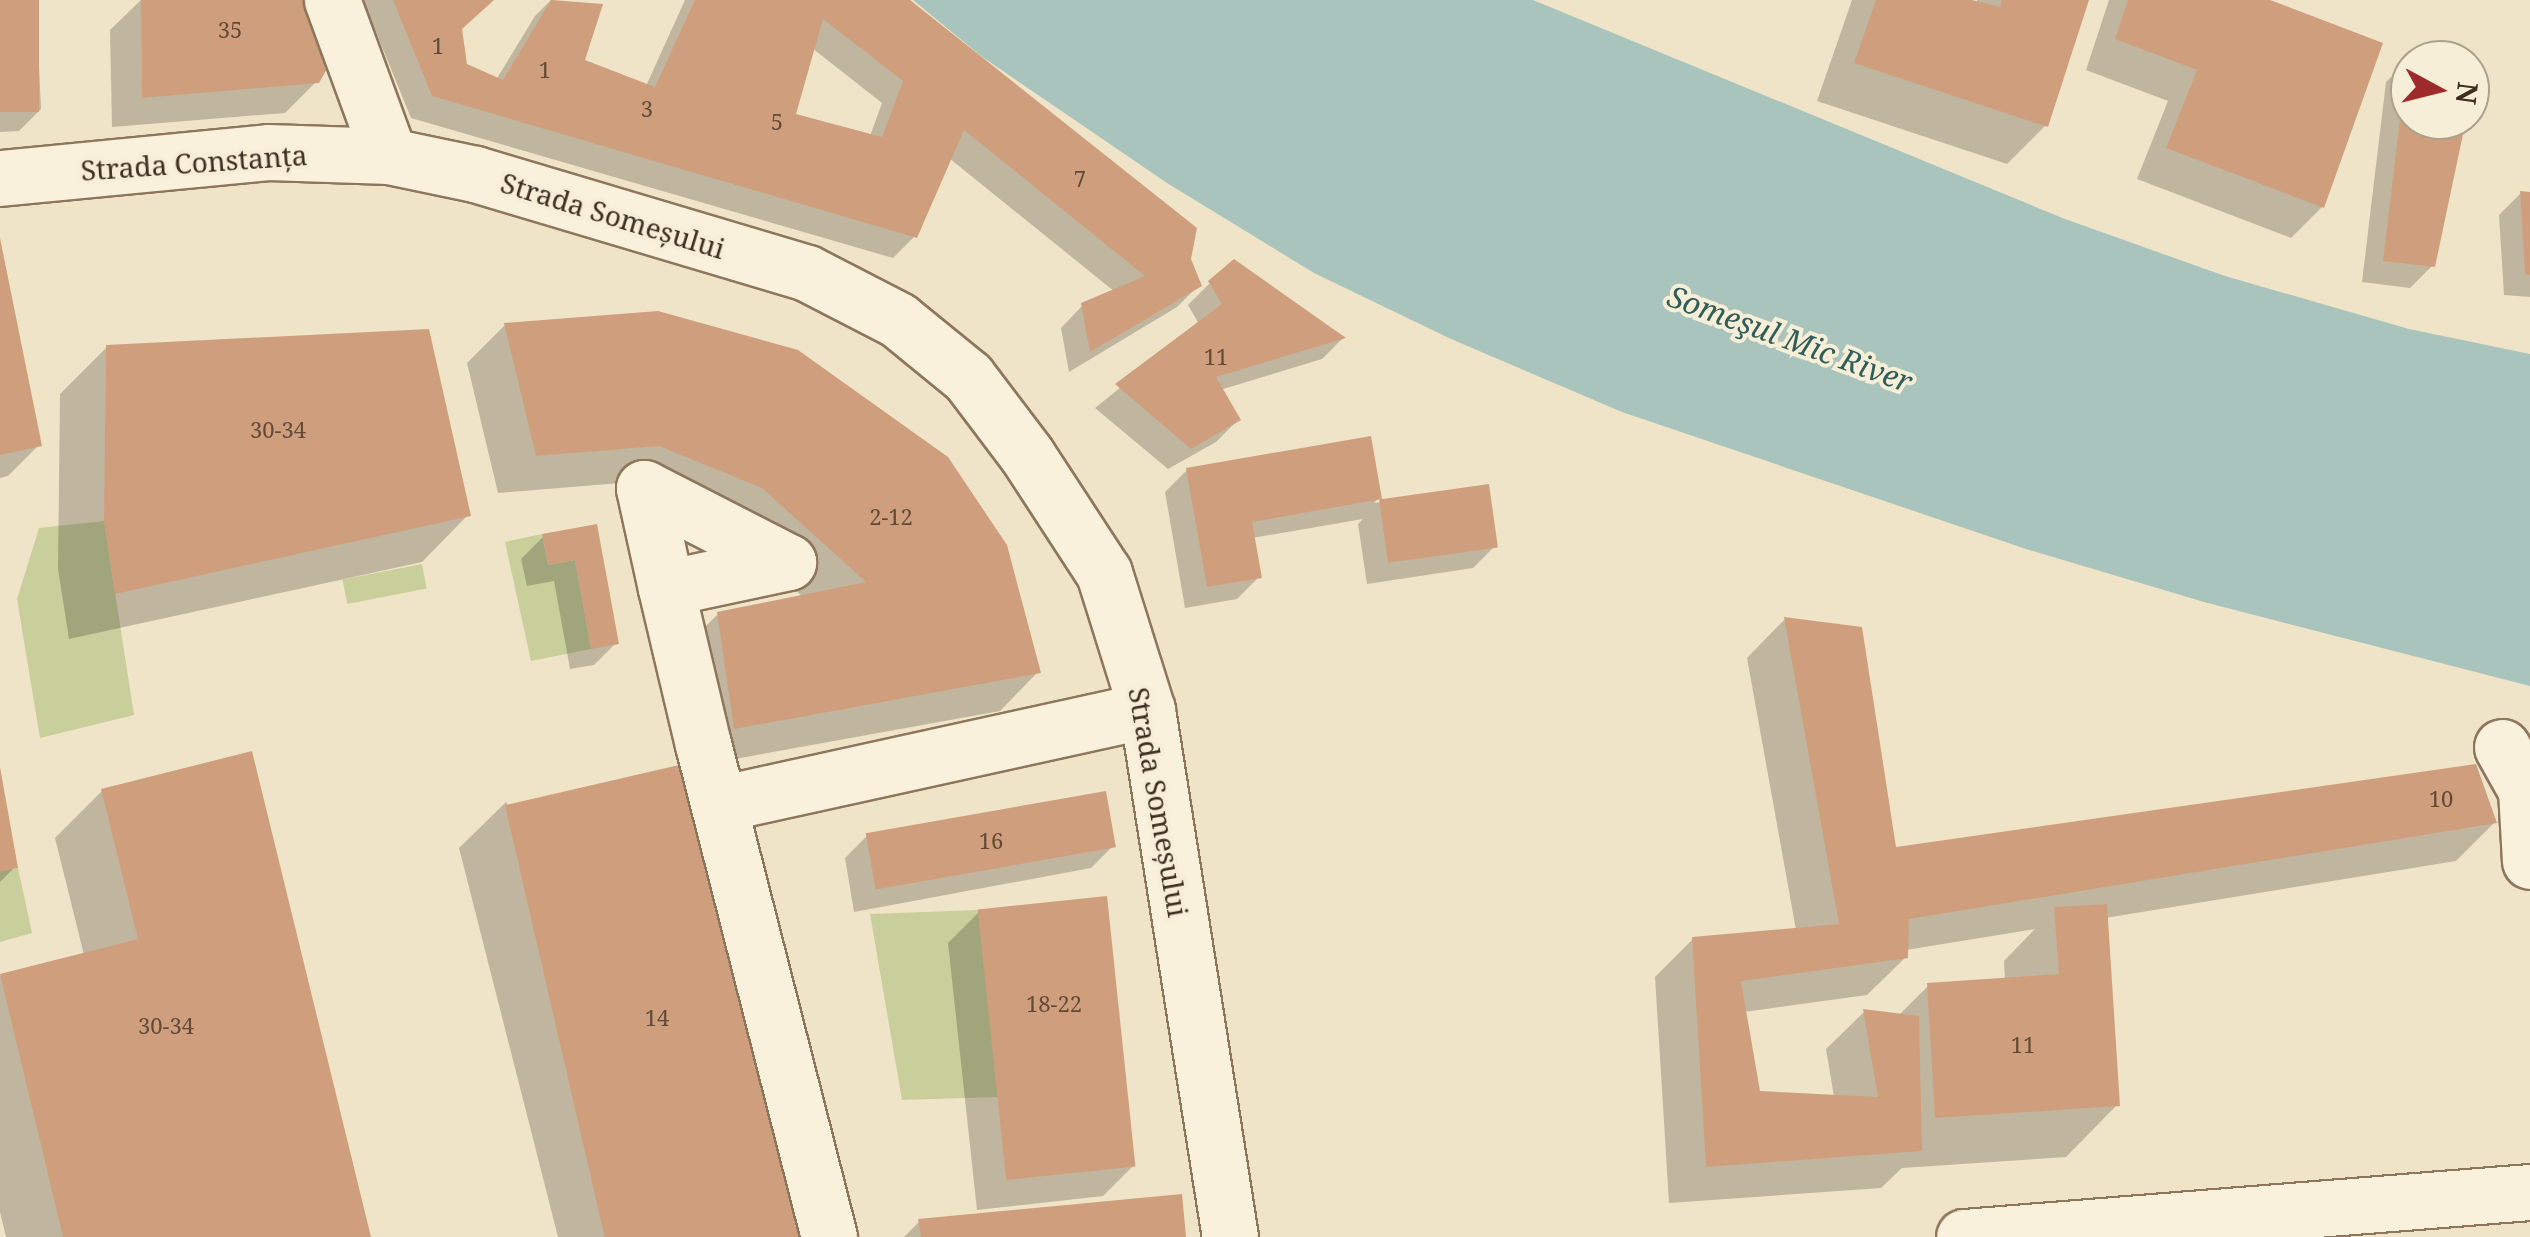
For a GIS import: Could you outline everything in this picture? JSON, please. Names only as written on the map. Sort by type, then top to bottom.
[{"type":"street","points":[[332,0],[389,156]]},
{"type":"street","name":"Strada Constanța","points":[[0,178],[268,152],[389,156]]},
{"type":"street","name":"Strada Someșului","points":[[389,156],[475,174],[807,273],[898,320],[968,376],[1027,454],[1104,574],[1147,710],[1230,1237]]},
{"type":"street","points":[[666,588],[829,1237]]},
{"type":"street","points":[[719,804],[1147,710]]},
{"type":"street","points":[[2502,746],[2526,790],[2530,861]]},
{"type":"street","points":[[1964,1237],[2146,1231],[2530,1192]]},
{"type":"green space","points":[[104,521],[134,715],[40,738],[17,599],[39,528]]},
{"type":"green space","points":[[542,534],[548,565],[575,560],[591,649],[531,661],[505,542]]},
{"type":"green space","points":[[422,564],[427,589],[347,604],[342,579]]},
{"type":"green space","points":[[18,868],[32,933],[0,942],[0,871]]},
{"type":"green space","points":[[978,910],[999,1097],[902,1100],[870,914]]},
{"type":"water","name":"Someşul Mic River","points":[[913,0],[1533,0],[2065,219],[2225,276],[2409,329],[2530,354],[2530,686],[2204,602],[2026,549],[1622,412],[1451,339],[1314,273],[1167,183],[981,56]]},
{"type":"building","points":[[0,0],[39,0],[39,112],[0,112]]},
{"type":"building","points":[[141,0],[305,0],[332,60],[319,83],[142,98]]},
{"type":"building","points":[[393,0],[494,0],[462,29],[467,64],[503,80],[551,0],[603,4],[585,60],[655,87],[695,0],[910,0],[1197,228],[1191,259],[1202,286],[1090,352],[1081,303],[1145,276],[964,130],[917,238],[432,96]],"holes":[[[823,19],[903,81],[882,137],[796,114]]]},
{"type":"building","points":[[1876,0],[1972,0],[2000,7],[2002,0],[2089,0],[2048,127],[1854,63]]},
{"type":"building","points":[[2128,0],[2270,0],[2383,43],[2324,208],[2166,148],[2197,70],[2115,39]]},
{"type":"building","points":[[2397,140],[2462,140],[2435,267],[2383,261]]},
{"type":"building","points":[[2520,191],[2530,192],[2530,275],[2525,274]]},
{"type":"building","points":[[0,238],[42,446],[0,455]]},
{"type":"building","points":[[1234,259],[1346,338],[1216,377],[1241,420],[1191,449],[1115,384],[1222,304],[1208,281]]},
{"type":"building","points":[[658,311],[798,350],[948,457],[1007,545],[1041,673],[734,729],[717,612],[866,582],[762,488],[659,446],[536,456],[504,323]]},
{"type":"building","points":[[429,329],[471,516],[115,594],[104,521],[106,345]]},
{"type":"building","points":[[1371,436],[1382,499],[1252,522],[1262,578],[1207,587],[1186,468]]},
{"type":"building","points":[[1489,484],[1498,547],[1388,563],[1379,499]]},
{"type":"building","points":[[597,524],[619,644],[591,649],[575,560],[548,565],[542,534]]},
{"type":"building","points":[[1784,617],[1862,627],[1896,847],[2476,764],[2497,823],[1909,919],[1908,958],[1741,981],[1760,1091],[1878,1097],[1863,1009],[1919,1016],[1922,1151],[1706,1167],[1692,937],[1839,924]]},
{"type":"building","points":[[252,751],[371,1237],[63,1237],[0,974],[138,939],[101,789]]},
{"type":"building","points":[[692,762],[802,1237],[605,1237],[505,805]]},
{"type":"building","points":[[0,767],[18,868],[0,871]]},
{"type":"building","points":[[1106,791],[1116,847],[876,890],[866,833]]},
{"type":"building","points":[[1107,896],[1135,1167],[1006,1180],[978,910]]},
{"type":"building","points":[[2107,904],[2120,1106],[1935,1118],[1927,983],[2059,974],[2054,907]]},
{"type":"building","points":[[1182,1194],[1186,1237],[921,1237],[918,1219]]}]
